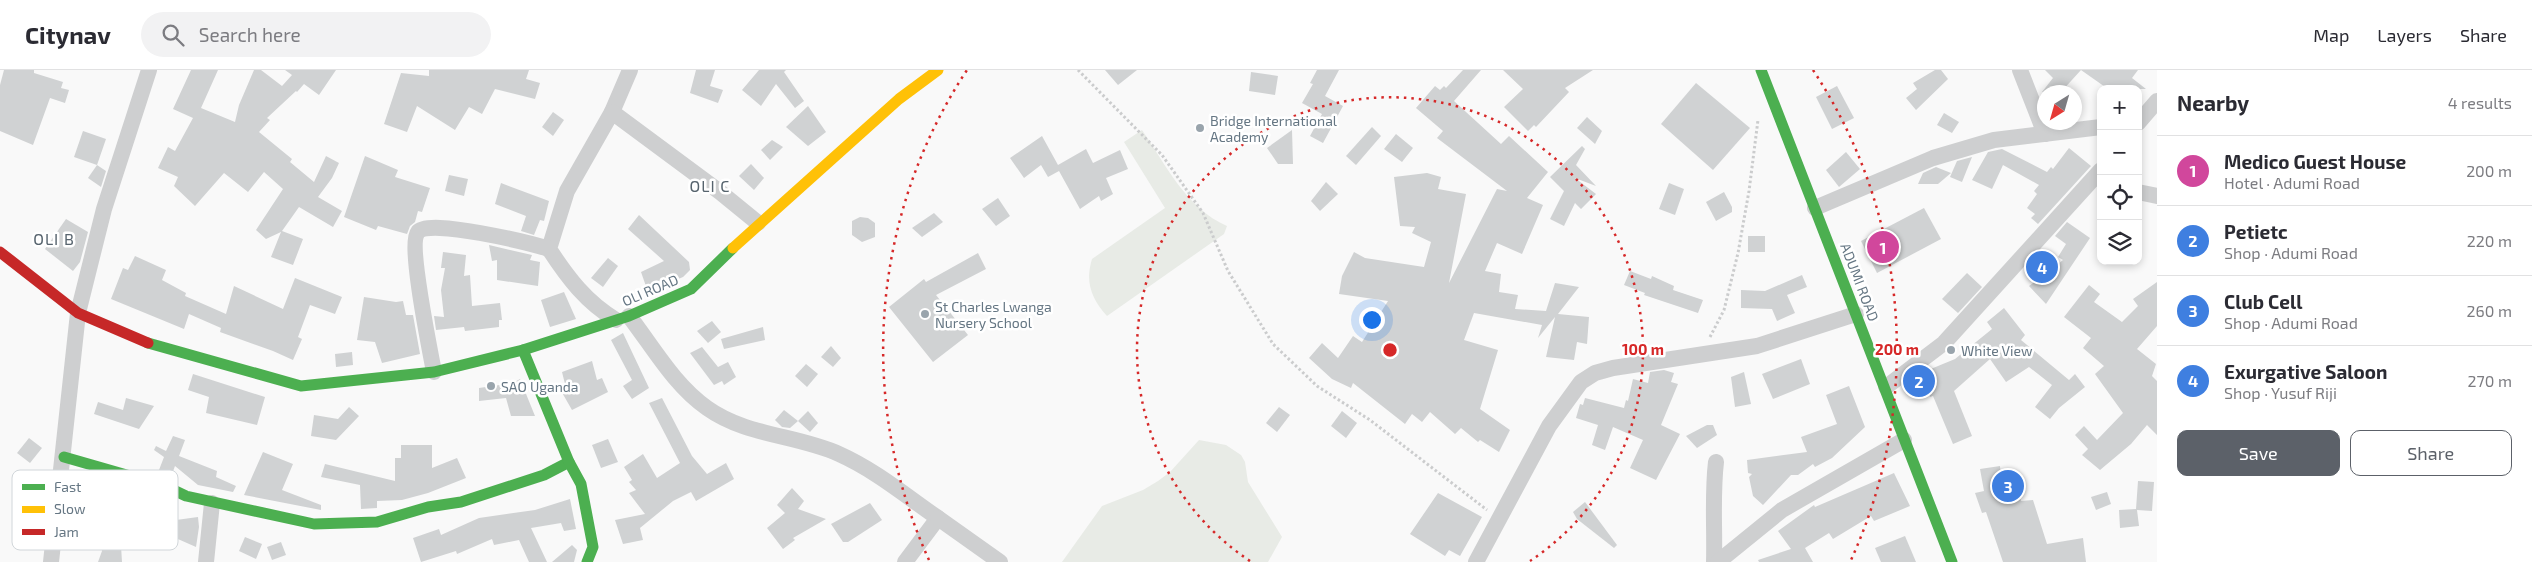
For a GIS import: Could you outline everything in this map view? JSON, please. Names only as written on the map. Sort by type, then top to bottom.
[{"type":"street","points":[[62,470],[78,313],[104,209],[149,70]]},
{"type":"street","points":[[548,249],[567,192],[612,112],[630,70]]},
{"type":"street","name":"OLI ROAD","points":[[0,252],[78,313],[149,343],[301,386],[434,372],[523,350],[622,318],[691,289],[758,223],[899,99],[938,70]]},
{"type":"street","name":"ADUMI ROAD","points":[[1761,70],[1886,387],[1904,440],[1952,562]]},
{"type":"street","points":[[2020,70],[2045,134]]},
{"type":"street","points":[[2142,118],[2157,101]]},
{"type":"street","points":[[612,112],[720,192],[758,223]]},
{"type":"street","points":[[1815,208],[1934,158],[1994,140],[2097,128]]},
{"type":"street","points":[[1886,387],[1944,343],[2097,178]]},
{"type":"street","points":[[2142,193],[2157,196]]},
{"type":"street","points":[[434,372],[419,285],[414,237],[419,230],[426,226],[468,232],[515,240],[548,249],[570,282],[594,307],[622,318],[686,392],[708,409],[730,422],[838,453],[864,467],[1000,562]]},
{"type":"street","points":[[1476,562],[1549,426],[1581,382],[1595,373],[1613,368],[1757,346],[1856,314]]},
{"type":"street","points":[[523,350],[569,462],[581,484],[593,547],[588,562]]},
{"type":"street","points":[[1718,562],[1782,510],[1904,440]]},
{"type":"street","points":[[64,457],[114,470]]},
{"type":"street","points":[[178,492],[212,503],[240,507],[304,523],[360,524],[428,507],[461,502],[496,492],[544,475],[569,462]]},
{"type":"street","points":[[1714,562],[1716,518],[1713,486],[1716,462]]},
{"type":"street","points":[[206,562],[212,503]]},
{"type":"street","points":[[905,562],[938,518]]},
{"type":"path","points":[[1078,70],[1162,155],[1203,213],[1228,271],[1273,344],[1317,386],[1370,420],[1499,520]]},
{"type":"path","points":[[1701,355],[1724,310],[1749,191],[1760,111]]},
{"type":"shaded area","points":[[1142,130],[1188,197],[1213,218],[1227,226],[1224,234],[1107,316],[1093,296],[1089,282],[1092,259],[1165,208],[1124,142]]},
{"type":"shaded area","points":[[1199,440],[1226,445],[1241,455],[1245,462],[1248,482],[1282,537],[1268,562],[1062,562],[1102,506],[1143,490],[1158,481],[1170,472]]},
{"type":"building","points":[[4,70],[34,70],[34,73],[63,82],[61,88],[69,90],[65,103],[50,98],[33,145],[0,131],[0,85]]},
{"type":"building","points":[[191,70],[218,70],[201,108],[235,122],[239,105],[254,70],[261,70],[282,86],[292,75],[285,70],[336,70],[319,95],[304,84],[267,118],[270,120],[259,132],[292,159],[290,162],[314,182],[326,156],[339,163],[332,178],[318,197],[342,211],[333,227],[299,207],[282,231],[303,239],[293,265],[271,257],[281,232],[266,239],[256,230],[283,189],[264,172],[248,192],[224,173],[195,206],[174,186],[178,177],[158,168],[168,147],[175,151],[193,118],[173,109]]},
{"type":"building","points":[[429,70],[529,70],[526,79],[540,83],[535,99],[495,89],[482,114],[469,107],[455,130],[417,106],[407,132],[384,124],[401,73],[429,76]]},
{"type":"building","points":[[696,70],[715,70],[710,86],[723,90],[718,103],[690,93]]},
{"type":"building","points":[[759,70],[786,70],[784,72],[804,101],[795,108],[776,84],[761,106],[742,90]]},
{"type":"building","points":[[1105,70],[1137,70],[1118,85]]},
{"type":"building","points":[[1317,70],[1339,70],[1325,96],[1343,106],[1323,143],[1310,136],[1322,114],[1302,103],[1313,84],[1310,83]]},
{"type":"building","points":[[1463,70],[1481,70],[1454,101],[1501,144],[1509,136],[1548,172],[1527,198],[1543,205],[1522,254],[1497,243],[1485,271],[1501,274],[1499,292],[1518,295],[1515,309],[1546,311],[1555,283],[1579,287],[1558,314],[1589,317],[1587,344],[1577,342],[1574,360],[1546,357],[1555,317],[1538,338],[1542,325],[1474,313],[1464,340],[1498,350],[1480,409],[1510,430],[1499,452],[1480,440],[1478,442],[1461,428],[1455,434],[1430,412],[1422,422],[1412,414],[1405,424],[1353,383],[1351,388],[1332,379],[1309,358],[1322,343],[1338,358],[1353,336],[1362,342],[1388,301],[1339,294],[1342,276],[1354,252],[1365,258],[1424,267],[1431,242],[1412,233],[1415,227],[1400,226],[1394,177],[1427,173],[1441,177],[1438,189],[1466,194],[1449,283],[1497,189],[1507,191],[1437,138],[1443,131],[1416,108],[1435,86],[1440,90],[1444,86],[1446,88]]},
{"type":"building","points":[[1503,70],[1593,70],[1565,88],[1569,92],[1536,127],[1534,125],[1528,131],[1504,107],[1523,89]]},
{"type":"building","points":[[1935,70],[1941,70],[1948,79],[1916,110],[1906,98],[1917,89],[1913,83]]},
{"type":"building","points":[[2045,70],[2081,70],[2067,85],[2048,85],[2053,78]]},
{"type":"building","points":[[2081,70],[2138,70],[2132,78],[2141,85],[2102,85]]},
{"type":"building","points":[[1251,72],[1278,76],[1275,95],[1249,91]]},
{"type":"building","points":[[1696,83],[1750,128],[1713,170],[1661,124]]},
{"type":"building","points":[[1837,86],[1854,118],[1832,129],[1816,97]]},
{"type":"building","points":[[808,106],[826,132],[808,146],[786,127]]},
{"type":"building","points":[[553,112],[564,120],[553,136],[542,127]]},
{"type":"building","points":[[1944,113],[1959,122],[1952,133],[1937,125]]},
{"type":"building","points":[[1587,117],[1602,131],[1595,144],[1577,128]]},
{"type":"building","points":[[1372,127],[1381,136],[1356,165],[1346,156]]},
{"type":"building","points":[[1292,130],[1293,164],[1278,164],[1267,148]]},
{"type":"building","points":[[83,131],[106,139],[97,165],[74,157]]},
{"type":"building","points":[[1396,134],[1413,148],[1402,162],[1384,149]]},
{"type":"building","points":[[1042,136],[1058,165],[1086,149],[1093,163],[1120,150],[1128,169],[1106,178],[1113,194],[1101,201],[1099,196],[1080,209],[1059,171],[1048,177],[1041,165],[1024,178],[1010,158]]},
{"type":"building","points":[[772,140],[783,147],[770,160],[761,150]]},
{"type":"building","points":[[1582,146],[1585,149],[1576,165],[1596,186],[1575,178],[1596,194],[1581,209],[1575,203],[1564,226],[1550,219],[1564,191],[1550,177]]},
{"type":"building","points":[[2069,148],[2091,166],[2038,224],[2031,218],[2035,214],[2027,208],[2037,194],[2034,191],[2039,185],[2003,165],[1992,189],[1972,180],[1988,152],[2002,149],[2047,172],[2051,167],[2053,169]]},
{"type":"building","points":[[1846,152],[1860,169],[1839,187],[1826,170]]},
{"type":"building","points":[[365,156],[398,170],[395,177],[430,188],[422,212],[418,211],[415,222],[410,226],[407,234],[378,226],[376,230],[344,217]]},
{"type":"building","points":[[1972,157],[1962,182],[1950,177],[1957,161]]},
{"type":"building","points":[[751,164],[764,178],[754,190],[739,176]]},
{"type":"building","points":[[97,165],[106,171],[101,187],[88,178]]},
{"type":"building","points":[[1936,167],[1951,173],[1938,184],[1918,184],[1923,173]]},
{"type":"building","points":[[449,175],[468,179],[464,196],[445,191]]},
{"type":"building","points":[[1326,182],[1338,194],[1320,211],[1311,201]]},
{"type":"building","points":[[501,183],[549,201],[544,221],[540,220],[534,235],[521,231],[526,216],[495,204]]},
{"type":"building","points":[[1669,183],[1684,189],[1675,215],[1659,209]]},
{"type":"building","points":[[1724,192],[1732,207],[1732,212],[1716,221],[1706,202]]},
{"type":"building","points":[[998,198],[1010,216],[996,226],[982,209]]},
{"type":"building","points":[[1924,208],[1941,239],[1877,273],[1861,241]]},
{"type":"building","points":[[934,213],[943,222],[922,237],[912,228]]},
{"type":"building","points":[[639,215],[689,262],[690,270],[683,277],[648,292],[641,272],[664,261],[628,229]]},
{"type":"building","points":[[860,217],[868,218],[875,223],[875,237],[862,242],[852,235],[852,221]]},
{"type":"building","points":[[66,219],[88,232],[80,262],[73,271],[45,249]]},
{"type":"building","points":[[2067,222],[2090,238],[2046,304],[2029,286],[2063,260],[2058,257],[2066,244],[2055,236]]},
{"type":"building","points":[[1748,236],[1765,236],[1765,252],[1748,252]]},
{"type":"building","points":[[489,245],[532,255],[530,260],[540,262],[538,286],[497,280],[497,260],[492,261]]},
{"type":"building","points":[[443,252],[466,255],[464,276],[470,275],[472,306],[500,303],[502,320],[499,320],[499,327],[465,331],[464,327],[436,330],[434,316],[444,317],[441,290],[445,268],[441,268]]},
{"type":"building","points":[[978,253],[986,269],[936,295],[968,335],[933,362],[889,307],[924,279],[926,282]]},
{"type":"building","points":[[135,256],[166,270],[162,280],[186,293],[185,296],[226,314],[234,286],[283,309],[295,278],[342,297],[335,314],[310,305],[298,337],[302,339],[293,360],[220,332],[221,328],[189,314],[184,329],[111,299],[123,268],[128,270]]},
{"type":"building","points":[[608,258],[618,266],[603,287],[591,278]]},
{"type":"building","points":[[1630,271],[1651,279],[1652,276],[1674,286],[1673,290],[1703,300],[1698,313],[1644,295],[1645,293],[1624,285]]},
{"type":"building","points":[[1967,273],[1982,287],[1958,313],[1942,299]]},
{"type":"building","points":[[1802,275],[1807,287],[1787,295],[1795,313],[1777,321],[1772,309],[1741,308],[1741,290],[1765,291]]},
{"type":"building","points":[[2157,282],[2157,326],[2137,349],[2156,364],[2152,376],[2157,381],[2157,435],[2147,425],[2131,444],[2100,470],[2082,455],[2088,449],[2075,435],[2084,426],[2097,440],[2123,413],[2095,374],[2104,366],[2083,348],[2091,338],[2064,317],[2089,285],[2100,294],[2094,302],[2122,322],[2138,306],[2133,299]]},
{"type":"building","points":[[564,292],[576,319],[550,327],[541,300]]},
{"type":"building","points":[[364,297],[396,302],[403,301],[406,315],[413,315],[420,354],[382,363],[375,342],[357,340]]},
{"type":"building","points":[[2004,308],[2025,335],[2021,340],[2069,380],[2075,374],[2085,387],[2059,408],[2050,419],[2035,407],[2052,385],[2029,367],[2006,382],[1990,359],[1954,391],[1972,436],[1953,444],[1933,396],[1930,397],[1921,373],[1955,359],[1992,329],[1987,322]]},
{"type":"building","points":[[712,321],[721,332],[708,343],[697,331]]},
{"type":"building","points":[[763,327],[765,340],[724,349],[721,339]]},
{"type":"building","points":[[623,333],[649,388],[632,399],[623,386],[632,380],[611,340]]},
{"type":"building","points":[[831,346],[841,358],[833,367],[821,357]]},
{"type":"building","points":[[702,347],[718,367],[728,362],[736,377],[724,385],[722,381],[714,385],[690,353]]},
{"type":"building","points":[[352,352],[353,365],[336,367],[335,354]]},
{"type":"building","points":[[1801,359],[1810,384],[1773,399],[1762,374]]},
{"type":"building","points":[[592,361],[597,380],[602,378],[608,392],[572,410],[560,389],[565,384],[562,372]]},
{"type":"building","points":[[806,364],[818,374],[807,387],[795,376]]},
{"type":"building","points":[[1664,370],[1674,373],[1671,382],[1678,384],[1661,425],[1680,434],[1656,480],[1630,468],[1643,440],[1613,427],[1605,450],[1592,445],[1598,425],[1576,418],[1580,404],[1583,405],[1585,398],[1624,408],[1626,400],[1628,401],[1633,379],[1648,383],[1650,372]]},
{"type":"building","points":[[1744,372],[1751,404],[1735,407],[1731,377]]},
{"type":"building","points":[[193,374],[265,397],[257,425],[206,413],[209,397],[188,390]]},
{"type":"building","points":[[520,379],[535,416],[511,416],[506,398],[479,401],[479,388],[513,383]]},
{"type":"building","points":[[1849,386],[1865,427],[1832,458],[1815,467],[1813,464],[1798,475],[1791,475],[1763,505],[1753,496],[1749,477],[1752,474],[1748,473],[1747,460],[1807,452],[1801,437],[1837,424],[1826,395]]},
{"type":"building","points":[[126,398],[154,406],[139,429],[94,414],[98,402],[123,410]]},
{"type":"building","points":[[662,398],[692,456],[707,474],[726,463],[734,479],[696,501],[691,492],[673,501],[640,528],[643,540],[623,544],[615,520],[645,514],[629,493],[636,490],[629,482],[632,480],[624,467],[643,454],[657,478],[680,463],[649,403]]},
{"type":"building","points":[[349,407],[359,416],[336,440],[311,436],[314,415],[338,419]]},
{"type":"building","points":[[1279,407],[1290,415],[1277,432],[1266,423]]},
{"type":"building","points":[[784,410],[798,421],[790,428],[782,427],[775,420]]},
{"type":"building","points":[[808,411],[818,423],[810,432],[798,421]]},
{"type":"building","points":[[1342,411],[1357,423],[1346,438],[1331,426]]},
{"type":"building","points":[[1707,425],[1713,425],[1717,435],[1697,448],[1686,436]]},
{"type":"building","points":[[173,436],[185,440],[179,456],[217,471],[216,477],[236,486],[233,492],[198,485],[175,466],[174,470],[159,470],[164,457],[154,450],[156,446],[166,451]]},
{"type":"building","points":[[29,438],[42,448],[30,463],[17,453]]},
{"type":"building","points":[[608,439],[618,462],[601,468],[592,445]]},
{"type":"building","points":[[401,445],[432,445],[432,468],[457,458],[466,478],[428,493],[402,500],[377,501],[377,508],[361,509],[360,485],[321,477],[325,464],[395,481],[395,458],[401,458]]},
{"type":"building","points":[[263,452],[293,464],[282,490],[321,505],[321,510],[244,495]]},
{"type":"building","points":[[2000,466],[2002,485],[2017,481],[2021,501],[2033,500],[2047,544],[2083,538],[2086,562],[2003,562],[1986,512],[1982,513],[1975,493],[1984,491],[1980,469]]},
{"type":"building","points":[[1894,473],[1910,506],[1874,521],[1871,516],[1833,539],[1829,533],[1805,548],[1813,562],[1759,562],[1758,560],[1791,549],[1778,531],[1814,505],[1815,507]]},
{"type":"building","points":[[2138,481],[2154,482],[2152,511],[2137,510],[2139,526],[2120,528],[2119,510],[2136,509]]},
{"type":"building","points":[[792,488],[804,501],[798,509],[826,519],[793,538],[795,540],[783,549],[767,528],[785,513],[777,505]]},
{"type":"building","points":[[2107,492],[2111,504],[2096,510],[2091,497]]},
{"type":"building","points":[[1438,493],[1482,517],[1460,556],[1449,550],[1445,556],[1410,534]]},
{"type":"building","points":[[570,499],[576,529],[564,531],[561,523],[531,528],[547,562],[529,562],[519,540],[494,545],[492,539],[457,554],[456,551],[421,562],[413,538],[439,529],[441,535],[479,518],[535,510]]},
{"type":"building","points":[[1585,502],[1617,545],[1614,548],[1577,519],[1573,512]]},
{"type":"building","points":[[870,503],[882,520],[848,542],[843,542],[831,524]]},
{"type":"building","points":[[198,517],[199,527],[196,547],[178,539],[178,520]]},
{"type":"building","points":[[1905,536],[1916,562],[1881,562],[1875,548]]},
{"type":"building","points":[[245,537],[262,544],[256,559],[239,551]]},
{"type":"building","points":[[281,542],[286,555],[272,560],[267,547]]},
{"type":"building","points":[[572,545],[577,550],[574,562],[552,562]]},
{"type":"building","points":[[121,550],[122,562],[98,562],[102,551]]},
{"type":"traffic: fast","points":[[1761,70],[1952,562]]},
{"type":"traffic: fast","points":[[587,562],[593,547],[581,484],[569,462],[523,350],[629,316],[691,289],[733,248]]},
{"type":"traffic: fast","points":[[148,343],[301,386],[434,372],[523,350]]},
{"type":"traffic: fast","points":[[64,457],[109,470]]},
{"type":"traffic: fast","points":[[178,492],[186,496],[314,524],[377,522],[428,507],[461,502],[544,475],[569,462]]},
{"type":"traffic: slow","points":[[733,248],[899,99],[938,70]]},
{"type":"traffic: jam","points":[[0,252],[78,313],[148,343]]},
{"type":"place","name":"Bridge International Academy","points":[[1200,128]]},
{"type":"place","name":"Medico Guest House","points":[[1883,247]]},
{"type":"place","name":"Exurgative Saloon","points":[[2042,267]]},
{"type":"place","name":"St Charles Lwanga Nursery School","points":[[925,314]]},
{"type":"place","name":"White View","points":[[1951,350]]},
{"type":"place","name":"Petietc","points":[[1919,381]]},
{"type":"place","name":"SAO Uganda","points":[[491,386]]},
{"type":"place","name":"Club Cell","points":[[2008,486]]},
{"type":"district","name":"OLI C","points":[[710,185]]},
{"type":"district","name":"OLI B","points":[[54,238]]}]
